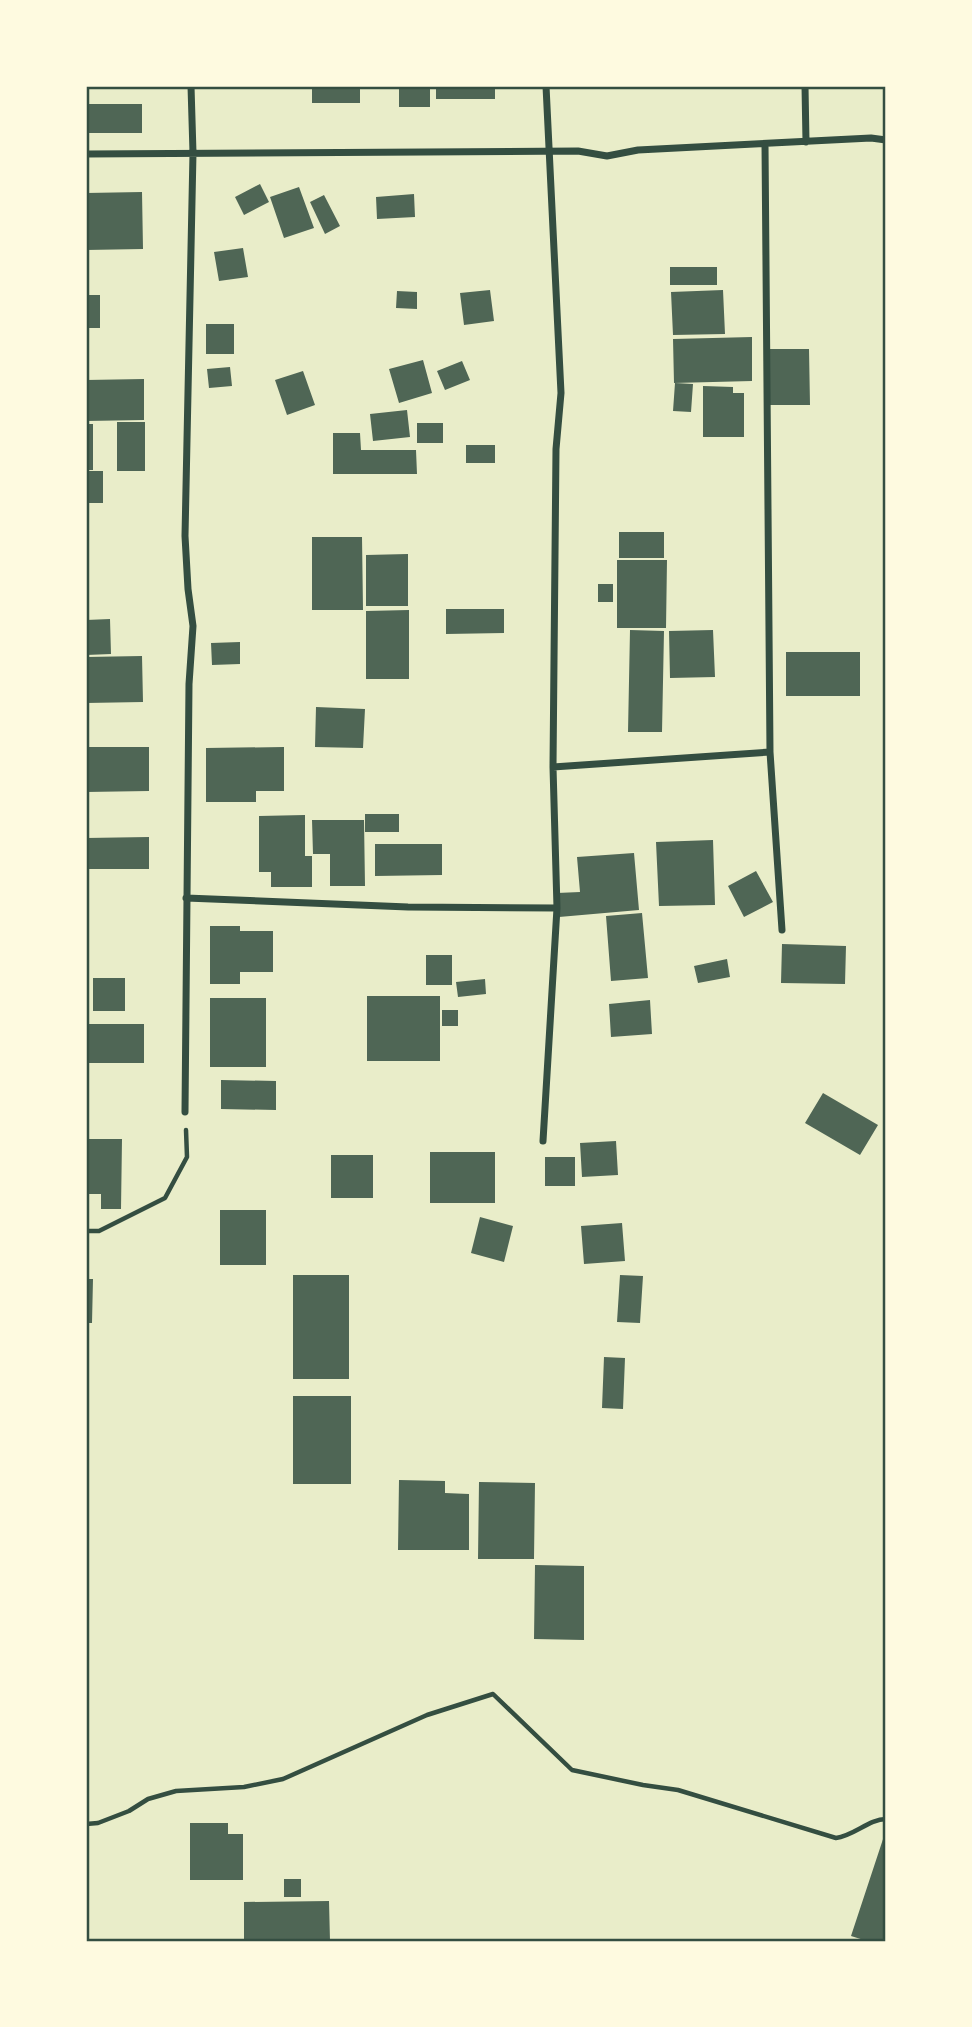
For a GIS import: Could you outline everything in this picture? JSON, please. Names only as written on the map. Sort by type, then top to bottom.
[{"type":"street","points":[[185,1112],[189,684],[193,626],[185,536],[193,153],[191,86]]},
{"type":"street","points":[[543,1141],[557,908],[553,767],[556,449],[561,393],[546,86]]},
{"type":"street","points":[[805,86],[806,142]]},
{"type":"street","points":[[86,154],[578,151],[607,156],[638,150],[871,138],[886,140]]},
{"type":"street","points":[[765,144],[770,752],[782,930]]},
{"type":"street","points":[[553,767],[770,752]]},
{"type":"street","points":[[186,898],[408,907],[557,908]]},
{"type":"path","points":[[86,1231],[99,1231],[165,1198],[187,1157],[185,1112]]},
{"type":"path","points":[[86,1824],[98,1823],[148,1800],[176,1791],[244,1787],[283,1779],[428,1715],[493,1694],[572,1770],[687,1792],[836,1838],[848,1836],[879,1819],[886,1819]]},
{"type":"building","points":[[312,86],[360,86],[360,103],[312,103]]},
{"type":"building","points":[[399,86],[430,86],[430,107],[399,107]]},
{"type":"building","points":[[436,86],[495,86],[495,99],[436,99]]},
{"type":"building","points":[[87,104],[142,104],[142,133],[87,133]]},
{"type":"building","points":[[260,184],[269,202],[244,215],[235,197]]},
{"type":"building","points":[[299,187],[314,228],[284,238],[270,197]]},
{"type":"building","points":[[142,192],[143,249],[86,250],[86,193]]},
{"type":"building","points":[[414,194],[415,217],[377,219],[376,197]]},
{"type":"building","points":[[324,195],[340,226],[325,234],[310,202]]},
{"type":"building","points":[[243,248],[248,277],[219,281],[214,252]]},
{"type":"building","points":[[670,267],[717,267],[717,285],[670,285]]},
{"type":"building","points":[[490,290],[494,321],[464,325],[460,293]]},
{"type":"building","points":[[723,290],[725,334],[673,335],[671,292]]},
{"type":"building","points":[[397,291],[417,292],[417,309],[396,308]]},
{"type":"building","points":[[86,295],[100,295],[100,328],[86,328]]},
{"type":"building","points":[[206,324],[234,324],[234,354],[206,354]]},
{"type":"building","points":[[752,337],[752,381],[674,383],[673,339]]},
{"type":"building","points":[[769,349],[809,349],[810,405],[770,405]]},
{"type":"building","points":[[423,360],[432,393],[399,403],[389,369]]},
{"type":"building","points":[[462,361],[470,380],[445,390],[437,371]]},
{"type":"building","points":[[230,367],[232,386],[209,388],[207,369]]},
{"type":"building","points":[[303,371],[315,405],[287,415],[275,380]]},
{"type":"building","points":[[144,379],[144,420],[86,421],[86,380]]},
{"type":"building","points":[[675,383],[693,384],[691,412],[673,411]]},
{"type":"building","points":[[703,386],[733,387],[733,393],[744,393],[744,437],[703,437]]},
{"type":"building","points":[[407,410],[410,437],[373,441],[370,414]]},
{"type":"building","points":[[117,422],[145,422],[145,471],[117,471]]},
{"type":"building","points":[[417,423],[443,423],[443,443],[417,443]]},
{"type":"building","points":[[86,424],[93,424],[93,470],[86,470]]},
{"type":"building","points":[[333,433],[360,433],[361,450],[416,450],[417,474],[333,474]]},
{"type":"building","points":[[466,445],[495,445],[495,463],[466,463]]},
{"type":"building","points":[[86,471],[103,471],[103,503],[86,503]]},
{"type":"building","points":[[619,532],[664,532],[664,558],[619,558]]},
{"type":"building","points":[[312,537],[362,537],[363,610],[312,610]]},
{"type":"building","points":[[408,554],[408,606],[366,606],[366,555]]},
{"type":"building","points":[[617,560],[667,560],[666,628],[617,628]]},
{"type":"building","points":[[598,584],[613,584],[613,602],[598,602]]},
{"type":"building","points":[[446,609],[504,609],[504,633],[446,634]]},
{"type":"building","points":[[409,610],[409,679],[366,679],[366,611]]},
{"type":"building","points":[[110,619],[111,654],[86,655],[86,620]]},
{"type":"building","points":[[630,630],[664,631],[662,732],[628,732]]},
{"type":"building","points":[[713,630],[715,677],[670,678],[669,631]]},
{"type":"building","points":[[240,642],[240,664],[212,665],[211,643]]},
{"type":"building","points":[[786,652],[860,652],[860,696],[786,696]]},
{"type":"building","points":[[142,656],[143,702],[86,703],[86,657]]},
{"type":"building","points":[[316,707],[365,709],[363,748],[315,747]]},
{"type":"building","points":[[86,747],[149,747],[149,791],[86,792]]},
{"type":"building","points":[[284,747],[284,791],[256,791],[256,802],[206,802],[206,748]]},
{"type":"building","points":[[365,814],[399,814],[399,832],[365,832]]},
{"type":"building","points":[[305,815],[305,856],[312,856],[312,887],[271,887],[271,872],[259,872],[259,816]]},
{"type":"building","points":[[312,820],[364,820],[365,886],[330,886],[330,854],[313,854]]},
{"type":"building","points":[[149,837],[149,869],[86,869],[86,838]]},
{"type":"building","points":[[713,840],[715,905],[659,906],[656,842]]},
{"type":"building","points":[[375,844],[442,844],[442,875],[375,876]]},
{"type":"building","points":[[634,853],[639,910],[559,917],[557,893],[580,892],[577,857]]},
{"type":"building","points":[[756,871],[773,902],[744,917],[728,886]]},
{"type":"building","points":[[642,913],[648,978],[611,981],[606,916]]},
{"type":"building","points":[[210,926],[240,926],[240,931],[273,931],[273,972],[240,972],[240,984],[210,984]]},
{"type":"building","points":[[782,944],[846,946],[845,984],[781,983]]},
{"type":"building","points":[[426,955],[452,955],[452,985],[426,985]]},
{"type":"building","points":[[727,959],[730,977],[698,983],[694,966]]},
{"type":"building","points":[[93,978],[125,978],[125,1011],[93,1011]]},
{"type":"building","points":[[485,979],[486,994],[458,997],[456,982]]},
{"type":"building","points":[[367,996],[440,996],[440,1061],[367,1061]]},
{"type":"building","points":[[210,998],[266,998],[266,1067],[210,1067]]},
{"type":"building","points":[[650,1000],[652,1034],[611,1037],[609,1004]]},
{"type":"building","points":[[442,1010],[458,1010],[458,1026],[442,1026]]},
{"type":"building","points":[[86,1024],[144,1024],[144,1063],[86,1063]]},
{"type":"building","points":[[221,1080],[276,1081],[276,1110],[221,1109]]},
{"type":"building","points":[[823,1093],[878,1125],[860,1155],[805,1123]]},
{"type":"building","points":[[86,1139],[122,1139],[121,1209],[101,1209],[101,1194],[86,1194]]},
{"type":"building","points":[[616,1141],[618,1175],[582,1177],[580,1143]]},
{"type":"building","points":[[430,1152],[495,1152],[495,1203],[430,1203]]},
{"type":"building","points":[[331,1155],[373,1155],[373,1198],[331,1198]]},
{"type":"building","points":[[545,1157],[575,1157],[575,1186],[545,1186]]},
{"type":"building","points":[[220,1210],[266,1210],[266,1265],[220,1265]]},
{"type":"building","points":[[480,1217],[513,1226],[504,1262],[471,1253]]},
{"type":"building","points":[[622,1223],[625,1261],[584,1264],[581,1226]]},
{"type":"building","points":[[293,1275],[349,1275],[349,1379],[293,1379]]},
{"type":"building","points":[[620,1275],[643,1276],[640,1323],[617,1322]]},
{"type":"building","points":[[86,1279],[93,1279],[92,1323],[86,1323]]},
{"type":"building","points":[[604,1357],[625,1358],[623,1409],[602,1408]]},
{"type":"building","points":[[293,1396],[351,1396],[351,1484],[293,1484]]},
{"type":"building","points":[[399,1480],[445,1481],[445,1493],[469,1494],[469,1550],[398,1550]]},
{"type":"building","points":[[479,1482],[535,1483],[534,1559],[478,1559]]},
{"type":"building","points":[[535,1565],[584,1566],[584,1640],[534,1639]]},
{"type":"building","points":[[190,1823],[228,1823],[228,1834],[243,1834],[243,1880],[190,1880]]},
{"type":"building","points":[[886,1830],[886,1941],[867,1941],[851,1936]]},
{"type":"building","points":[[284,1879],[301,1879],[301,1897],[284,1897]]},
{"type":"building","points":[[329,1901],[330,1941],[244,1941],[244,1902]]}]
